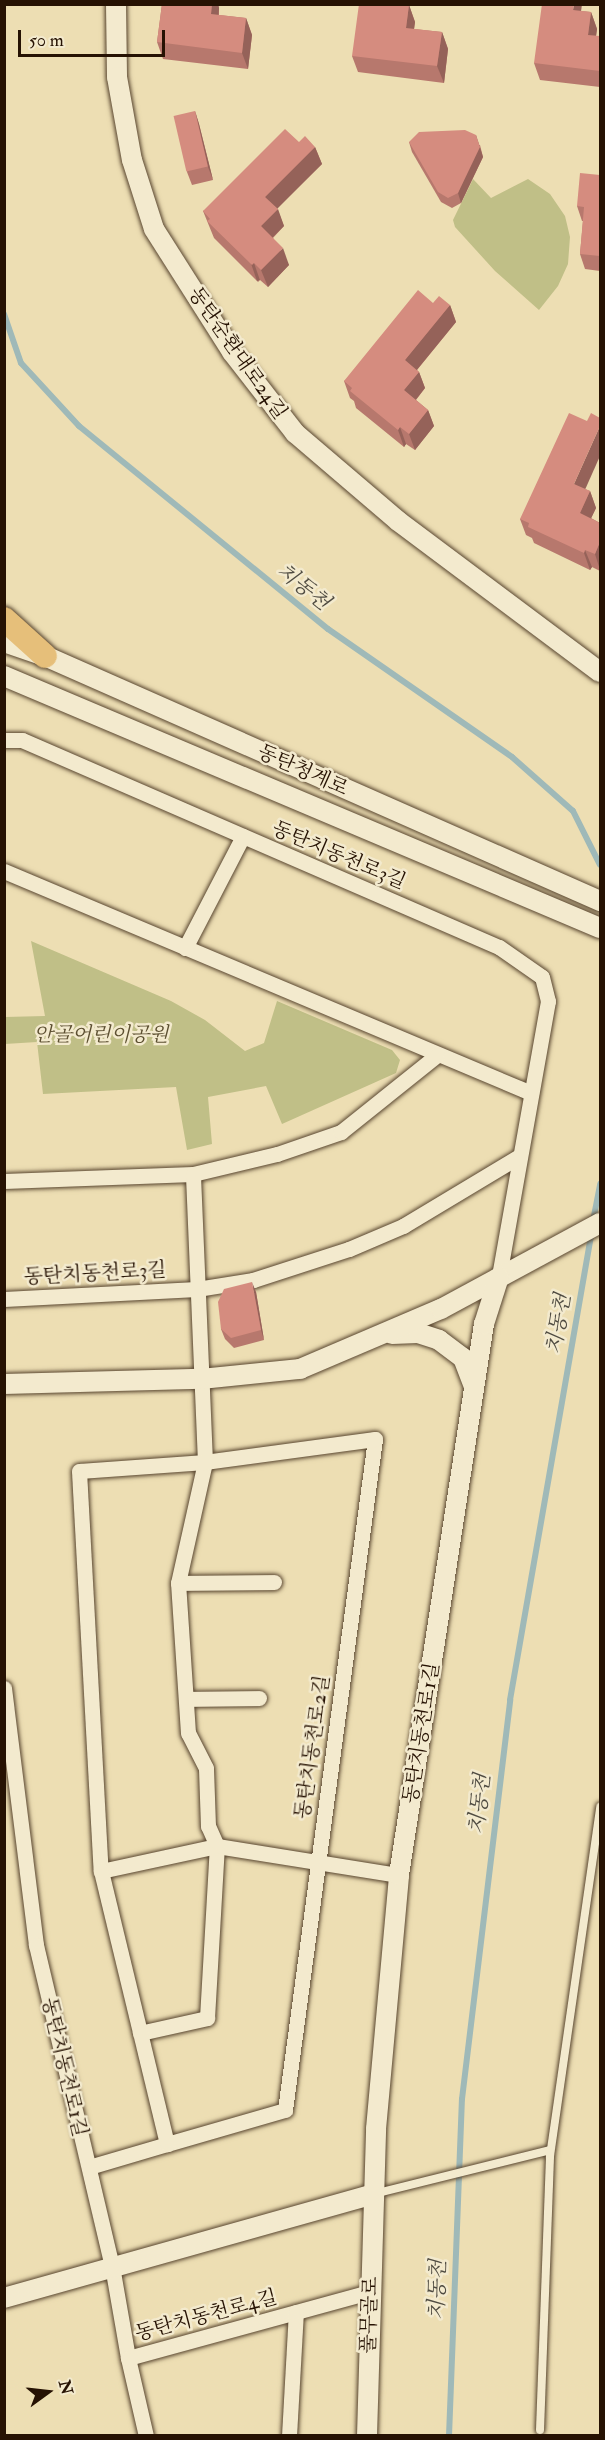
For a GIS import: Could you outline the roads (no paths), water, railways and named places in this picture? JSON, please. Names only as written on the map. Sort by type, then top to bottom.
[{"type":"main road","points":[[4,619],[45,656]]},
{"type":"street","name":"동탄순환대로24길","points":[[116,4],[117,77],[132,160],[154,229],[232,352],[295,433],[398,521],[600,672]]},
{"type":"street","name":"동탄청계로","points":[[4,642],[45,656],[600,901]]},
{"type":"street","name":"동탄청계로","points":[[4,676],[600,928]]},
{"type":"street","name":"동탄치동천로3길","points":[[4,740],[22,740],[499,947],[542,977],[548,1001],[518,1157],[499,1277]]},
{"type":"street","points":[[186,948],[243,836]]},
{"type":"street","points":[[4,871],[531,1094]]},
{"type":"street","points":[[4,1181],[193,1174],[277,1154],[341,1132],[437,1054]]},
{"type":"street","name":"동탄치동천로3길","points":[[4,1299],[197,1289],[253,1280],[349,1250],[404,1226],[518,1157]]},
{"type":"street","points":[[140,2033],[207,2018],[217,1846],[208,1826],[206,1768],[188,1733],[178,1583],[205,1462],[193,1174]]},
{"type":"street","points":[[4,1384],[201,1379],[300,1369],[384,1334],[499,1277],[600,1223]]},
{"type":"street","name":"동탄치동천로1길","points":[[374,2194],[399,1875],[484,1324],[499,1277]]},
{"type":"street","points":[[384,1334],[418,1333],[439,1340],[463,1358],[474,1387]]},
{"type":"street","name":"동탄치동천로2길","points":[[89,2167],[285,2110],[375,1439],[205,1462],[79,1471],[101,1871],[167,2144]]},
{"type":"street","points":[[178,1583],[274,1582]]},
{"type":"street","name":"동탄치동천로1길","points":[[4,1688],[36,1945],[112,2266]]},
{"type":"street","points":[[186,1700],[259,1698]]},
{"type":"street","points":[[101,1871],[217,1846],[399,1875]]},
{"type":"street","points":[[4,2298],[374,2194]]},
{"type":"street","name":"풀무골로","points":[[367,2436],[374,2194]]},
{"type":"street","name":"동탄치동천로4길","points":[[112,2266],[128,2358],[146,2436]]},
{"type":"street","name":"동탄치동천로4길","points":[[128,2358],[370,2292]]},
{"type":"street","name":"동탄치동천로4길","points":[[290,2436],[296,2312]]},
{"type":"lane","points":[[540,2430],[550,2150],[600,1808]]},
{"type":"lane","points":[[374,2194],[550,2150]]},
{"type":"waterway","name":"치동천","points":[[4,314],[21,363],[79,426],[328,629],[512,757],[573,811],[600,865]]},
{"type":"waterway","name":"치동천","points":[[593,1221],[600,1184]]},
{"type":"waterway","name":"치동천","points":[[449,2436],[462,2099],[510,1700],[591,1234]]},
{"type":"park label","name":"안골어린이공원","points":[[101,1034]]}]
